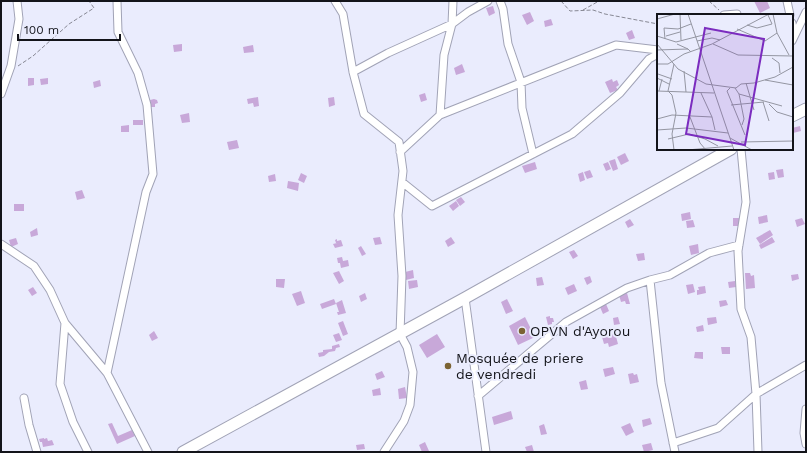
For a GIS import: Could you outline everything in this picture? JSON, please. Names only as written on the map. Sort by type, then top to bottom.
[{"type":"main road","points":[[793,116],[806,109]]},
{"type":"main road","points":[[183,452],[400,334],[729,150]]},
{"type":"street","points":[[1,94],[11,66],[19,19],[16,1]]},
{"type":"street","points":[[107,374],[146,192],[153,174],[147,105],[138,73],[118,32],[117,1]]},
{"type":"street","points":[[335,1],[343,14],[353,72],[364,114],[399,142],[403,171],[398,215],[402,276],[400,334],[407,347],[413,372],[410,405],[404,421],[384,452]]},
{"type":"street","points":[[440,115],[444,55],[452,24],[453,1]]},
{"type":"street","points":[[353,72],[388,53],[452,24],[468,12],[488,1]]},
{"type":"street","points":[[500,1],[503,9],[508,44],[521,82],[522,108],[533,154]]},
{"type":"street","points":[[787,1],[790,14]]},
{"type":"street","points":[[793,38],[806,12]]},
{"type":"street","points":[[400,152],[440,115],[616,44],[657,50]]},
{"type":"street","points":[[402,182],[432,206],[572,134],[620,93],[649,59],[657,55]]},
{"type":"street","points":[[741,150],[746,202],[738,251],[742,308],[751,337],[756,394],[758,452]]},
{"type":"street","points":[[1,244],[34,266],[50,290],[65,323],[107,374],[148,452]]},
{"type":"street","points":[[478,396],[566,322],[627,288],[670,275],[709,253],[739,245]]},
{"type":"street","points":[[650,280],[661,383],[675,452]]},
{"type":"street","points":[[465,298],[486,452]]},
{"type":"street","points":[[65,323],[60,384],[73,422],[88,452]]},
{"type":"street","points":[[673,443],[718,428],[756,394],[806,365]]},
{"type":"street","points":[[24,398],[29,425],[37,452]]},
{"type":"street","points":[[806,409],[804,433],[806,444]]},
{"type":"path","points":[[8,74],[33,56],[69,24],[94,8],[89,1]]},
{"type":"path","points":[[561,1],[570,11],[593,10],[604,14],[657,24]]},
{"type":"path","points":[[583,10],[599,1]]},
{"type":"path","points":[[709,1],[723,14]]},
{"type":"building","points":[[754,1],[767,1],[770,8],[760,13]]},
{"type":"building","points":[[493,6],[495,13],[489,16],[486,8]]},
{"type":"building","points":[[530,12],[534,21],[527,25],[522,15]]},
{"type":"building","points":[[551,19],[553,25],[545,27],[544,21]]},
{"type":"building","points":[[632,30],[635,38],[629,40],[626,33]]},
{"type":"building","points":[[182,44],[182,51],[174,52],[173,45]]},
{"type":"building","points":[[253,45],[254,52],[244,53],[243,47]]},
{"type":"building","points":[[462,64],[465,72],[456,75],[454,68]]},
{"type":"building","points":[[28,78],[34,78],[34,85],[28,86]]},
{"type":"building","points":[[48,78],[48,84],[41,85],[40,79]]},
{"type":"building","points":[[612,79],[613,82],[617,80],[619,85],[616,87],[618,90],[610,93],[605,82]]},
{"type":"building","points":[[100,80],[101,86],[94,88],[93,82]]},
{"type":"building","points":[[425,93],[427,100],[421,102],[419,95]]},
{"type":"building","points":[[258,97],[259,106],[254,107],[253,103],[248,104],[247,99]]},
{"type":"building","points":[[334,97],[335,105],[329,107],[328,98]]},
{"type":"building","points":[[150,100],[157,100],[158,103],[155,104],[155,107],[151,107]]},
{"type":"building","points":[[189,113],[190,122],[182,123],[180,115]]},
{"type":"building","points":[[133,120],[143,120],[143,125],[133,125]]},
{"type":"building","points":[[129,125],[129,132],[121,132],[121,126]]},
{"type":"building","points":[[800,126],[801,131],[793,133],[793,128]]},
{"type":"building","points":[[237,140],[239,148],[229,150],[227,142]]},
{"type":"building","points":[[625,153],[629,161],[621,165],[617,157]]},
{"type":"building","points":[[615,159],[618,169],[613,171],[609,161]]},
{"type":"building","points":[[535,162],[537,169],[525,173],[522,166]]},
{"type":"building","points":[[608,162],[611,169],[606,171],[603,164]]},
{"type":"building","points":[[783,169],[784,177],[778,178],[776,170]]},
{"type":"building","points":[[590,170],[593,177],[587,179],[584,172]]},
{"type":"building","points":[[583,172],[585,180],[580,182],[578,174]]},
{"type":"building","points":[[774,172],[775,179],[769,180],[768,173]]},
{"type":"building","points":[[301,173],[307,176],[304,183],[298,180]]},
{"type":"building","points":[[275,174],[276,181],[269,182],[268,176]]},
{"type":"building","points":[[288,181],[299,183],[298,191],[287,188]]},
{"type":"building","points":[[82,190],[85,198],[77,200],[75,192]]},
{"type":"building","points":[[461,197],[465,202],[460,206],[456,200]]},
{"type":"building","points":[[456,201],[459,206],[453,211],[449,206]]},
{"type":"building","points":[[14,204],[24,204],[24,211],[14,211]]},
{"type":"building","points":[[690,212],[691,219],[682,221],[681,214]]},
{"type":"building","points":[[767,215],[768,222],[759,224],[758,217]]},
{"type":"building","points":[[733,218],[740,218],[740,226],[733,226]]},
{"type":"building","points":[[802,218],[805,224],[797,227],[795,220]]},
{"type":"building","points":[[630,219],[634,225],[628,228],[625,222]]},
{"type":"building","points":[[693,220],[695,227],[687,228],[686,221]]},
{"type":"building","points":[[37,228],[38,235],[31,237],[30,232]]},
{"type":"building","points":[[770,230],[773,235],[760,244],[756,238]]},
{"type":"building","points":[[380,237],[382,244],[375,245],[373,238]]},
{"type":"building","points":[[451,237],[455,243],[448,247],[445,241]]},
{"type":"building","points":[[772,237],[775,242],[761,249],[759,245]]},
{"type":"building","points":[[16,238],[18,244],[11,247],[9,240]]},
{"type":"building","points":[[337,239],[337,241],[341,240],[343,246],[335,248],[333,244],[337,243],[335,240]]},
{"type":"building","points":[[698,244],[699,253],[691,255],[689,246]]},
{"type":"building","points":[[361,246],[366,254],[362,256],[358,248]]},
{"type":"building","points":[[574,250],[578,256],[573,259],[569,252]]},
{"type":"building","points":[[644,253],[645,260],[638,261],[636,254]]},
{"type":"building","points":[[342,257],[343,261],[348,260],[349,266],[341,268],[337,258]]},
{"type":"building","points":[[413,270],[414,278],[406,280],[405,272]]},
{"type":"building","points":[[339,271],[344,281],[339,284],[333,273]]},
{"type":"building","points":[[745,273],[750,273],[751,276],[754,275],[755,288],[746,289]]},
{"type":"building","points":[[798,274],[799,279],[792,281],[791,275]]},
{"type":"building","points":[[590,276],[592,282],[587,285],[584,278]]},
{"type":"building","points":[[542,277],[544,285],[537,286],[536,278]]},
{"type":"building","points":[[276,279],[285,279],[284,288],[276,287]]},
{"type":"building","points":[[417,280],[418,287],[409,289],[408,281]]},
{"type":"building","points":[[735,281],[736,287],[729,288],[728,282]]},
{"type":"building","points":[[574,284],[577,291],[568,295],[565,288]]},
{"type":"building","points":[[693,284],[695,292],[688,294],[686,285]]},
{"type":"building","points":[[705,286],[706,293],[697,295],[697,290],[699,290],[698,287]]},
{"type":"building","points":[[33,287],[37,293],[32,296],[28,290]]},
{"type":"building","points":[[301,291],[305,303],[297,306],[292,294]]},
{"type":"building","points":[[365,293],[367,299],[361,302],[359,296]]},
{"type":"building","points":[[627,293],[630,304],[626,304],[625,301],[621,302],[619,295]]},
{"type":"building","points":[[334,299],[336,304],[322,309],[320,304]]},
{"type":"building","points":[[507,299],[513,311],[506,314],[501,302]]},
{"type":"building","points":[[342,300],[346,313],[338,315],[337,312],[339,312],[336,303]]},
{"type":"building","points":[[726,300],[728,305],[720,307],[719,301]]},
{"type":"building","points":[[606,304],[609,311],[603,314],[600,307]]},
{"type":"building","points":[[550,316],[550,318],[553,318],[554,322],[548,325],[546,317]]},
{"type":"building","name":"OPVN d'Ayorou","points":[[525,317],[535,337],[518,345],[509,326]]},
{"type":"building","points":[[618,317],[620,324],[614,325],[613,318]]},
{"type":"building","points":[[716,317],[717,323],[708,325],[707,318]]},
{"type":"building","points":[[343,321],[348,334],[343,336],[338,323]]},
{"type":"building","points":[[703,325],[704,331],[697,332],[696,327]]},
{"type":"building","points":[[154,331],[158,338],[152,341],[149,335]]},
{"type":"building","points":[[339,333],[342,340],[336,342],[333,335]]},
{"type":"building","points":[[615,333],[618,344],[609,347],[608,343],[604,344],[602,337]]},
{"type":"building","points":[[437,334],[445,347],[427,358],[419,345]]},
{"type":"building","points":[[339,344],[340,347],[336,348],[335,351],[319,357],[318,353],[323,352],[323,350],[332,349],[332,346]]},
{"type":"building","points":[[721,347],[730,347],[730,354],[722,354]]},
{"type":"building","points":[[695,352],[703,352],[703,359],[694,358]]},
{"type":"building","points":[[613,367],[615,374],[605,377],[603,369]]},
{"type":"building","points":[[382,371],[385,377],[377,380],[375,374]]},
{"type":"building","points":[[633,373],[634,375],[637,374],[639,382],[630,384],[628,374]]},
{"type":"building","points":[[586,380],[588,389],[581,390],[579,382]]},
{"type":"building","points":[[405,387],[407,398],[399,399],[398,389]]},
{"type":"building","points":[[380,388],[381,395],[373,396],[372,390]]},
{"type":"building","points":[[511,411],[513,419],[494,425],[492,417]]},
{"type":"building","points":[[650,418],[652,424],[643,427],[642,420]]},
{"type":"building","points":[[112,423],[118,436],[132,430],[135,436],[117,444],[108,424]]},
{"type":"building","points":[[630,423],[634,432],[626,436],[621,427]]},
{"type":"building","points":[[544,424],[547,434],[541,435],[539,426]]},
{"type":"building","points":[[47,438],[48,441],[52,440],[54,445],[43,447],[42,442],[40,442],[39,439]]},
{"type":"building","points":[[425,442],[429,451],[422,452],[419,445]]},
{"type":"building","points":[[651,443],[653,450],[644,452],[642,445]]},
{"type":"building","points":[[364,444],[365,449],[357,450],[356,445]]},
{"type":"building","points":[[532,445],[534,452],[527,452],[525,447]]},
{"type":"place","name":"OPVN d'Ayorou","points":[[522,331]]},
{"type":"place","name":"Mosquée de priere de vendredi","points":[[448,366]]}]
